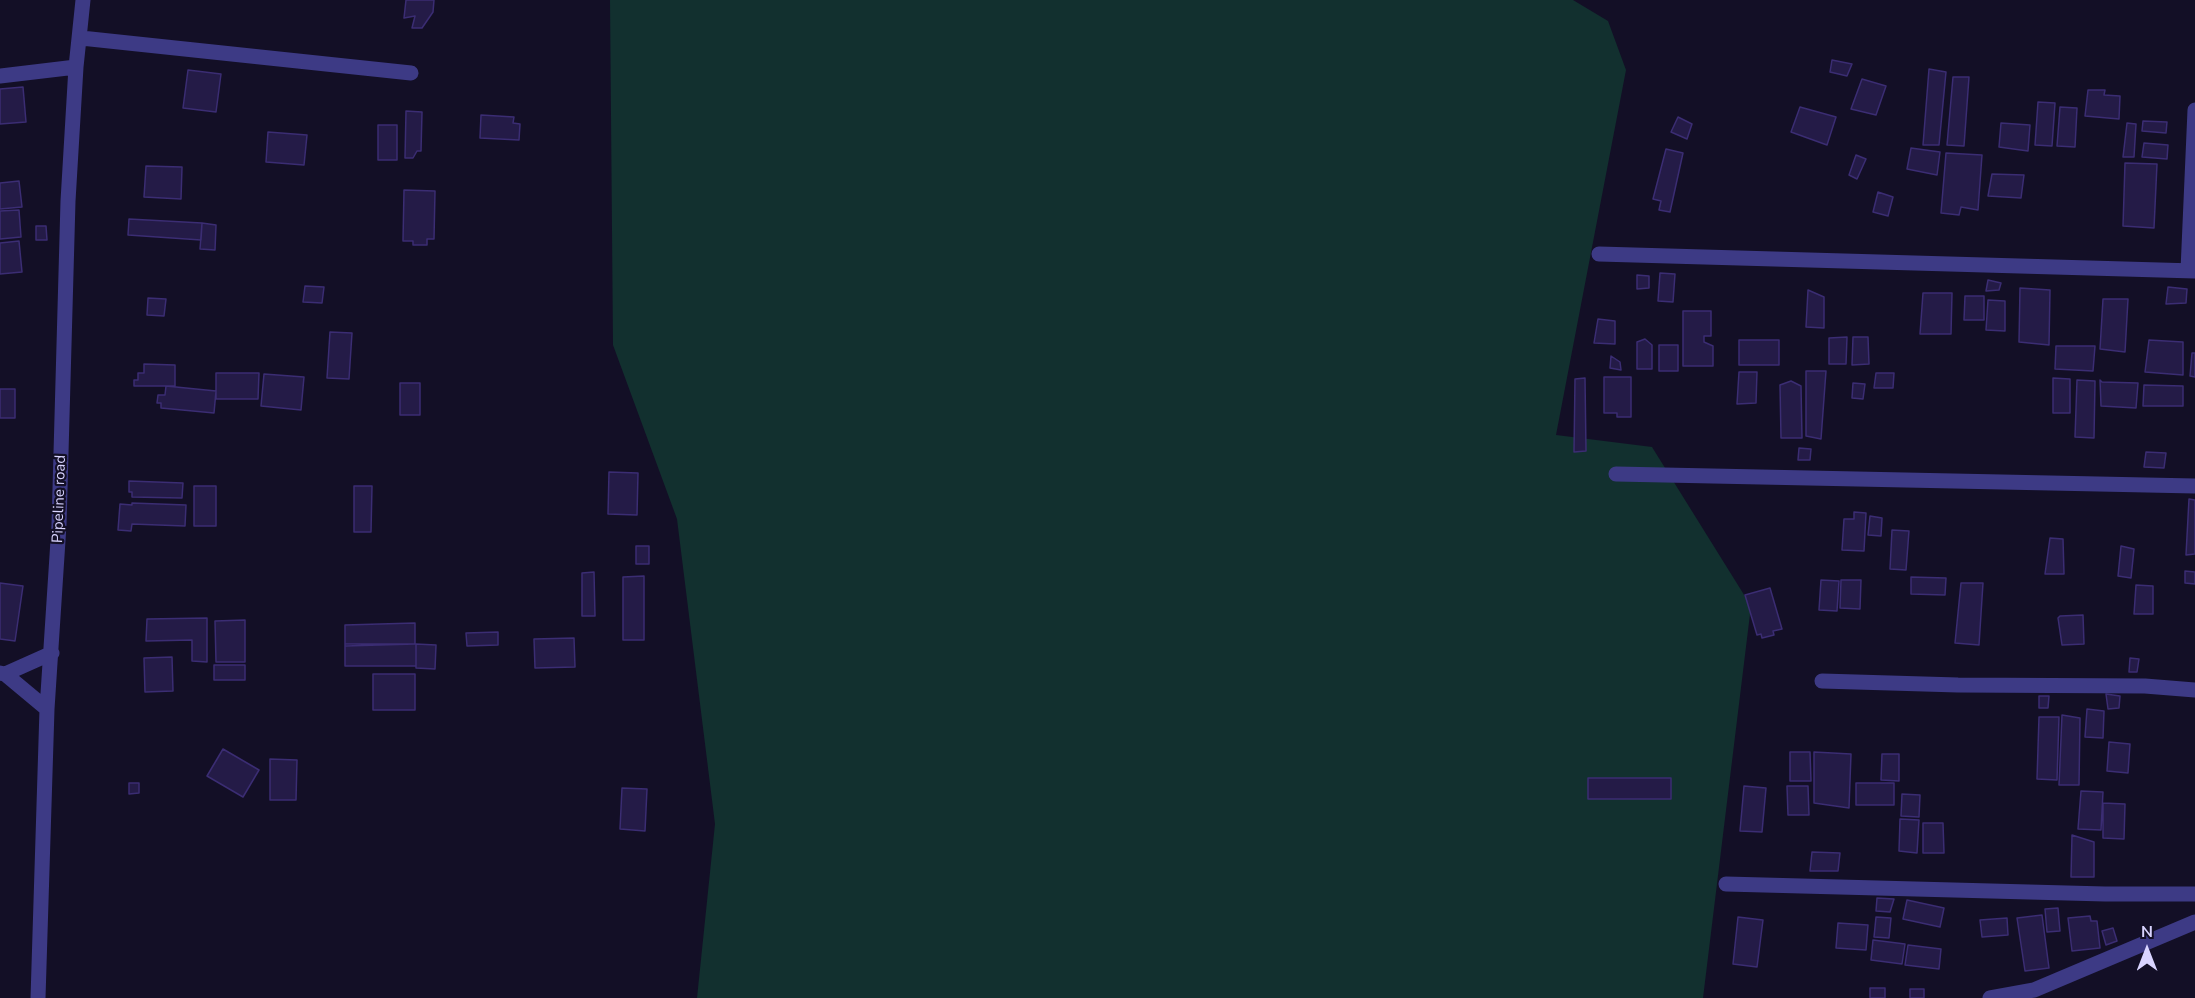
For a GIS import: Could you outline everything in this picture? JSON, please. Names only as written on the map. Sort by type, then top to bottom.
[{"type":"street","name":"Pipeline road","points":[[38,998],[48,709],[59,525],[67,240],[76,67],[81,38],[83,0]]},
{"type":"street","points":[[81,38],[411,73]]},
{"type":"street","points":[[0,76],[76,67]]},
{"type":"street","points":[[1599,254],[2191,270],[2195,110]]},
{"type":"street","points":[[1616,474],[2195,486]]},
{"type":"street","points":[[48,709],[2,674],[52,653]]},
{"type":"street","points":[[1822,681],[1958,685],[2145,686],[2195,690]]},
{"type":"street","points":[[1726,884],[2105,894],[2195,894]]},
{"type":"street","points":[[1990,998],[2033,994],[2195,922]]},
{"type":"green space","points":[[610,0],[1573,0],[1608,21],[1626,70],[1556,435],[1652,447],[1751,606],[1703,998],[697,998],[715,824],[677,519],[613,345]]},
{"type":"building","points":[[406,0],[434,0],[433,12],[422,28],[412,28],[415,16],[404,18]]},
{"type":"building","points":[[1832,60],[1852,64],[1847,76],[1830,72]]},
{"type":"building","points":[[1929,69],[1946,72],[1939,145],[1923,145]]},
{"type":"building","points":[[188,70],[221,74],[216,112],[183,108]]},
{"type":"building","points":[[1953,77],[1969,77],[1964,146],[1947,145]]},
{"type":"building","points":[[1862,79],[1886,86],[1876,115],[1851,109]]},
{"type":"building","points":[[23,87],[26,122],[0,124],[0,89]]},
{"type":"building","points":[[2088,90],[2105,90],[2104,95],[2120,96],[2119,119],[2085,116]]},
{"type":"building","points":[[2038,102],[2055,103],[2052,146],[2035,145]]},
{"type":"building","points":[[1800,107],[1836,117],[1827,145],[1791,132]]},
{"type":"building","points":[[2060,107],[2077,108],[2075,147],[2057,146]]},
{"type":"building","points":[[406,111],[422,112],[421,151],[417,151],[413,158],[405,158]]},
{"type":"building","points":[[481,115],[514,117],[513,123],[520,124],[519,140],[480,138]]},
{"type":"building","points":[[1678,117],[1692,124],[1687,139],[1671,132]]},
{"type":"building","points":[[2143,121],[2167,122],[2166,133],[2142,131]]},
{"type":"building","points":[[2001,123],[2030,125],[2028,151],[1999,147]]},
{"type":"building","points":[[2127,123],[2136,124],[2134,157],[2123,157]]},
{"type":"building","points":[[378,125],[397,125],[397,160],[378,160]]},
{"type":"building","points":[[268,132],[307,135],[304,165],[266,162]]},
{"type":"building","points":[[2144,143],[2168,145],[2167,159],[2142,157]]},
{"type":"building","points":[[1911,148],[1940,152],[1937,175],[1907,169]]},
{"type":"building","points":[[1666,149],[1683,153],[1670,212],[1659,210],[1661,201],[1653,199]]},
{"type":"building","points":[[1946,153],[1982,155],[1978,210],[1961,207],[1959,215],[1941,213]]},
{"type":"building","points":[[1856,155],[1866,159],[1857,179],[1849,175]]},
{"type":"building","points":[[2125,163],[2157,164],[2154,228],[2123,226]]},
{"type":"building","points":[[146,166],[182,167],[181,199],[144,197]]},
{"type":"building","points":[[1992,174],[2024,175],[2021,198],[1988,196]]},
{"type":"building","points":[[19,181],[22,207],[0,209],[0,183]]},
{"type":"building","points":[[404,190],[435,191],[434,239],[427,239],[427,245],[413,245],[413,241],[403,241]]},
{"type":"building","points":[[1878,192],[1893,197],[1888,216],[1873,212]]},
{"type":"building","points":[[19,210],[21,237],[0,239],[0,211]]},
{"type":"building","points":[[129,219],[202,223],[201,240],[128,235]]},
{"type":"building","points":[[202,223],[216,225],[215,250],[200,249]]},
{"type":"building","points":[[36,226],[46,226],[47,240],[36,240]]},
{"type":"building","points":[[19,241],[22,272],[0,274],[0,243]]},
{"type":"building","points":[[1660,273],[1675,274],[1673,302],[1658,301]]},
{"type":"building","points":[[1637,275],[1649,276],[1649,288],[1637,289]]},
{"type":"building","points":[[1988,280],[2001,283],[1999,290],[1986,291]]},
{"type":"building","points":[[305,286],[324,287],[322,303],[303,302]]},
{"type":"building","points":[[2168,287],[2187,289],[2186,303],[2166,304]]},
{"type":"building","points":[[2020,288],[2050,290],[2049,345],[2019,342]]},
{"type":"building","points":[[1808,290],[1824,297],[1824,328],[1806,327]]},
{"type":"building","points":[[1923,293],[1952,293],[1951,334],[1920,334]]},
{"type":"building","points":[[1965,296],[1984,296],[1984,320],[1964,320]]},
{"type":"building","points":[[148,298],[166,299],[164,316],[147,315]]},
{"type":"building","points":[[2103,299],[2128,299],[2125,352],[2100,349]]},
{"type":"building","points":[[1988,300],[2005,301],[2005,331],[1986,330]]},
{"type":"building","points":[[1683,311],[1711,311],[1711,336],[1704,336],[1704,342],[1713,346],[1713,366],[1683,366]]},
{"type":"building","points":[[1598,319],[1615,321],[1615,344],[1594,343]]},
{"type":"building","points":[[330,332],[352,333],[349,379],[327,378]]},
{"type":"building","points":[[1847,337],[1846,364],[1829,364],[1829,338]]},
{"type":"building","points":[[1853,337],[1868,337],[1869,364],[1852,365]]},
{"type":"building","points":[[1645,339],[1652,345],[1652,369],[1637,369],[1637,342]]},
{"type":"building","points":[[1739,340],[1779,340],[1779,365],[1739,365]]},
{"type":"building","points":[[2149,340],[2183,342],[2183,375],[2145,372]]},
{"type":"building","points":[[1659,345],[1678,345],[1678,371],[1659,371]]},
{"type":"building","points":[[2056,346],[2095,346],[2093,371],[2055,369]]},
{"type":"building","points":[[2192,353],[2195,353],[2195,377],[2190,376]]},
{"type":"building","points":[[1611,356],[1620,362],[1621,370],[1610,368]]},
{"type":"building","points":[[144,364],[175,365],[175,386],[134,386],[134,380],[138,380],[138,373],[144,373]]},
{"type":"building","points":[[1806,371],[1826,371],[1821,439],[1806,436]]},
{"type":"building","points":[[1739,372],[1757,372],[1756,403],[1737,404]]},
{"type":"building","points":[[216,373],[259,373],[258,399],[216,399]]},
{"type":"building","points":[[1876,373],[1894,373],[1893,388],[1874,388]]},
{"type":"building","points":[[264,374],[304,377],[301,410],[261,406]]},
{"type":"building","points":[[1604,377],[1631,377],[1631,417],[1617,417],[1617,413],[1604,413]]},
{"type":"building","points":[[1585,378],[1586,451],[1574,452],[1575,379]]},
{"type":"building","points":[[2053,378],[2070,379],[2070,413],[2053,413]]},
{"type":"building","points":[[2077,380],[2095,381],[2094,438],[2075,437]]},
{"type":"building","points":[[2100,380],[2102,382],[2138,383],[2136,408],[2101,406]]},
{"type":"building","points":[[1791,381],[1801,386],[1802,438],[1781,438],[1780,385]]},
{"type":"building","points":[[400,383],[420,383],[420,415],[400,415]]},
{"type":"building","points":[[1853,383],[1865,384],[1863,399],[1852,398]]},
{"type":"building","points":[[2144,385],[2183,386],[2183,406],[2143,406]]},
{"type":"building","points":[[166,386],[216,391],[214,413],[161,408],[161,403],[157,403],[158,395],[165,395]]},
{"type":"building","points":[[0,389],[15,389],[15,418],[0,418]]},
{"type":"building","points":[[1799,448],[1811,449],[1810,460],[1798,460]]},
{"type":"building","points":[[2146,452],[2166,453],[2164,468],[2144,467]]},
{"type":"building","points":[[609,472],[638,473],[637,515],[608,514]]},
{"type":"building","points":[[129,481],[183,483],[182,498],[132,497],[132,492],[129,492]]},
{"type":"building","points":[[194,486],[216,486],[216,526],[194,526]]},
{"type":"building","points":[[354,486],[372,486],[371,532],[354,532]]},
{"type":"building","points":[[2189,499],[2195,500],[2195,554],[2186,555]]},
{"type":"building","points":[[132,503],[186,505],[185,526],[132,524],[131,531],[118,530],[120,504],[132,505]]},
{"type":"building","points":[[1854,512],[1866,513],[1864,551],[1842,550],[1844,519],[1854,519]]},
{"type":"building","points":[[1870,516],[1882,518],[1881,536],[1868,535]]},
{"type":"building","points":[[1892,530],[1909,531],[1906,570],[1890,569]]},
{"type":"building","points":[[2050,538],[2063,539],[2064,574],[2045,574]]},
{"type":"building","points":[[636,546],[649,546],[649,564],[636,564]]},
{"type":"building","points":[[2121,546],[2134,549],[2131,578],[2118,576]]},
{"type":"building","points":[[2185,571],[2195,572],[2195,584],[2185,583]]},
{"type":"building","points":[[594,572],[595,616],[582,616],[582,573]]},
{"type":"building","points":[[644,576],[644,640],[623,640],[623,577]]},
{"type":"building","points":[[1911,577],[1946,578],[1945,595],[1911,594]]},
{"type":"building","points":[[1821,580],[1839,581],[1837,611],[1819,610]]},
{"type":"building","points":[[1841,580],[1861,580],[1860,609],[1840,608]]},
{"type":"building","points":[[0,583],[23,586],[15,641],[0,639]]},
{"type":"building","points":[[1961,583],[1983,583],[1979,645],[1955,643]]},
{"type":"building","points":[[2136,585],[2153,586],[2153,614],[2134,614]]},
{"type":"building","points":[[1770,588],[1782,629],[1773,631],[1774,635],[1762,638],[1761,634],[1757,635],[1745,595]]},
{"type":"building","points":[[2083,615],[2084,644],[2062,645],[2058,618]]},
{"type":"building","points":[[207,618],[207,662],[192,661],[192,640],[146,641],[147,619]]},
{"type":"building","points":[[245,620],[245,662],[216,662],[215,621]]},
{"type":"building","points":[[415,623],[415,644],[345,646],[345,625]]},
{"type":"building","points":[[498,632],[498,645],[467,646],[466,633]]},
{"type":"building","points":[[574,638],[575,667],[535,668],[534,639]]},
{"type":"building","points":[[345,644],[416,644],[416,666],[345,666]]},
{"type":"building","points":[[416,644],[436,645],[435,669],[416,668]]},
{"type":"building","points":[[172,657],[173,691],[145,692],[144,658]]},
{"type":"building","points":[[2130,658],[2139,659],[2137,672],[2129,672]]},
{"type":"building","points":[[214,665],[245,665],[245,680],[214,680]]},
{"type":"building","points":[[373,674],[415,674],[415,710],[373,710]]},
{"type":"building","points":[[2106,694],[2120,696],[2119,708],[2108,709]]},
{"type":"building","points":[[2039,696],[2049,696],[2048,708],[2039,708]]},
{"type":"building","points":[[2087,709],[2104,711],[2103,738],[2085,737]]},
{"type":"building","points":[[2062,715],[2080,718],[2079,785],[2059,785]]},
{"type":"building","points":[[2039,717],[2059,717],[2057,780],[2037,779]]},
{"type":"building","points":[[2109,742],[2130,744],[2128,773],[2107,771]]},
{"type":"building","points":[[223,749],[259,770],[243,797],[207,776]]},
{"type":"building","points":[[1790,752],[1810,752],[1811,781],[1790,781]]},
{"type":"building","points":[[1814,752],[1851,754],[1849,808],[1814,803]]},
{"type":"building","points":[[1882,754],[1899,754],[1899,781],[1881,780]]},
{"type":"building","points":[[270,759],[297,760],[296,800],[270,800]]},
{"type":"building","points":[[1588,778],[1671,778],[1671,799],[1588,799]]},
{"type":"building","points":[[129,783],[139,783],[139,793],[129,794]]},
{"type":"building","points":[[1856,783],[1894,783],[1894,805],[1856,805]]},
{"type":"building","points":[[1744,786],[1766,788],[1762,832],[1740,831]]},
{"type":"building","points":[[1787,786],[1808,786],[1809,815],[1788,815]]},
{"type":"building","points":[[622,788],[647,789],[645,831],[620,829]]},
{"type":"building","points":[[2081,791],[2103,792],[2101,830],[2078,829]]},
{"type":"building","points":[[1902,794],[1920,795],[1919,817],[1901,816]]},
{"type":"building","points":[[2103,803],[2125,804],[2124,839],[2103,838]]},
{"type":"building","points":[[1900,819],[1919,820],[1917,853],[1899,851]]},
{"type":"building","points":[[1923,823],[1943,823],[1944,853],[1923,853]]},
{"type":"building","points":[[2072,835],[2094,842],[2094,877],[2071,877]]},
{"type":"building","points":[[1812,852],[1840,853],[1838,871],[1810,871]]},
{"type":"building","points":[[1877,898],[1894,899],[1890,912],[1876,911]]},
{"type":"building","points":[[1907,900],[1944,908],[1940,927],[1903,919]]},
{"type":"building","points":[[2058,908],[2060,931],[2047,932],[2045,909]]},
{"type":"building","points":[[2042,915],[2049,968],[2025,971],[2017,918]]},
{"type":"building","points":[[2090,916],[2091,921],[2097,921],[2100,948],[2072,951],[2068,918]]},
{"type":"building","points":[[1738,917],[1763,920],[1757,967],[1733,964]]},
{"type":"building","points":[[1876,917],[1891,918],[1889,938],[1874,937]]},
{"type":"building","points":[[2007,918],[2008,935],[1982,937],[1980,920]]},
{"type":"building","points":[[1838,923],[1868,925],[1866,950],[1836,948]]},
{"type":"building","points":[[2113,928],[2117,941],[2106,945],[2102,931]]},
{"type":"building","points":[[1873,940],[1905,944],[1902,964],[1871,960]]},
{"type":"building","points":[[1908,945],[1941,949],[1939,969],[1905,965]]},
{"type":"building","points":[[1870,988],[1885,988],[1885,998],[1870,998]]},
{"type":"building","points":[[1910,989],[1924,989],[1924,998],[1910,998]]}]
